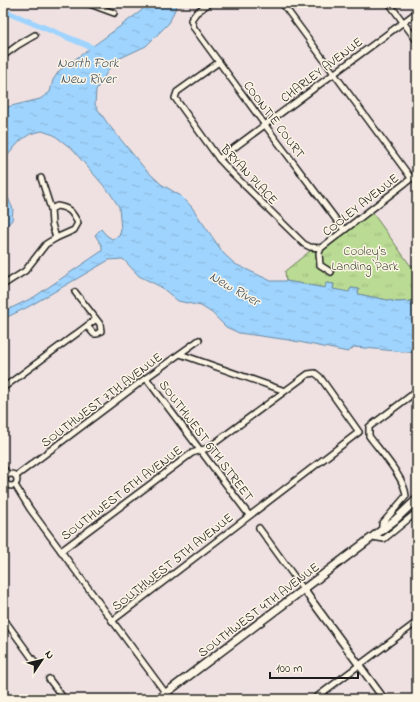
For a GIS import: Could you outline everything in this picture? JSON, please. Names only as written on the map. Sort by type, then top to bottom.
[{"type":"main road","name":"SOUTHWEST 4TH AVENUE","points":[[158,699],[168,696],[382,530],[407,510],[417,499]]},
{"type":"street","points":[[87,3],[114,13]]},
{"type":"street","name":"COONTIE COURT","points":[[209,3],[196,13],[191,20],[194,28],[344,230]]},
{"type":"street","points":[[282,3],[411,178]]},
{"type":"street","points":[[389,3],[417,41]]},
{"type":"street","name":"CHARLEY AVENUE","points":[[219,159],[417,12]]},
{"type":"street","points":[[3,56],[35,35]]},
{"type":"street","name":"BRYAN PLACE","points":[[218,62],[177,92],[175,98],[219,159],[304,244],[310,247],[321,248]]},
{"type":"street","name":"COOLEY AVENUE","points":[[331,272],[320,265],[319,253],[321,248],[417,174]]},
{"type":"street","points":[[41,178],[51,209],[52,224],[56,238]]},
{"type":"street","points":[[3,285],[25,271],[46,244],[74,230],[78,223],[73,214],[66,207],[57,206],[51,209]]},
{"type":"street","points":[[75,292],[101,326],[101,331],[94,334],[87,326]]},
{"type":"street","points":[[3,388],[95,320]]},
{"type":"street","name":"SOUTHWEST 7TH AVENUE","points":[[16,476],[199,340]]},
{"type":"street","points":[[180,354],[286,391]]},
{"type":"street","name":"SOUTHWEST 6TH AVENUE","points":[[61,551],[192,453],[208,448],[308,374],[315,373],[320,377],[359,432]]},
{"type":"street","name":"SOUTHWEST 6TH STREET","points":[[146,378],[249,515]]},
{"type":"street","points":[[382,530],[382,524],[406,496],[406,491],[402,481],[369,436],[369,427],[417,391]]},
{"type":"street","name":"SOUTHWEST 5TH AVENUE","points":[[112,621],[359,432]]},
{"type":"street","points":[[3,468],[8,474],[12,473],[16,476],[17,481],[15,485],[30,509],[168,696]]},
{"type":"street","points":[[8,474],[5,479],[5,485],[15,485]]},
{"type":"street","name":"SOUTHWEST 4TH AVENUE","points":[[373,537],[384,539],[417,512]]},
{"type":"street","points":[[259,528],[384,699]]},
{"type":"street","points":[[3,618],[35,662]]},
{"type":"street","points":[[314,699],[417,622]]},
{"type":"street","points":[[49,679],[64,699]]},
{"type":"green space","name":"Cooley's Landing Park","points":[[372,212],[410,265],[417,266],[417,301],[397,302],[358,294],[359,289],[351,288],[349,293],[333,289],[334,284],[327,283],[325,288],[286,281],[285,271],[310,251],[319,251]]},
{"type":"water","points":[[147,3],[178,3],[169,23],[146,46],[114,61],[96,90],[95,105],[108,124],[145,169],[161,184],[181,196],[191,206],[224,254],[235,264],[271,281],[286,281],[325,288],[326,283],[334,284],[333,289],[349,292],[351,288],[359,289],[358,294],[397,302],[417,301],[417,353],[354,347],[348,352],[289,340],[239,333],[226,327],[212,313],[201,306],[178,301],[161,287],[139,276],[123,259],[109,260],[28,307],[3,319],[3,312],[34,297],[102,251],[102,246],[95,235],[101,229],[112,239],[119,236],[121,230],[119,207],[110,193],[72,149],[54,135],[42,131],[30,134],[20,141],[8,155],[4,169],[5,185],[8,198],[13,209],[12,220],[3,230],[3,108],[40,99],[50,92],[53,80],[59,71],[141,11]]},
{"type":"waterway","name":"North Fork New River","points":[[3,13],[6,12],[91,47]]},
{"type":"water label","name":"New River","points":[[235,288]]}]
